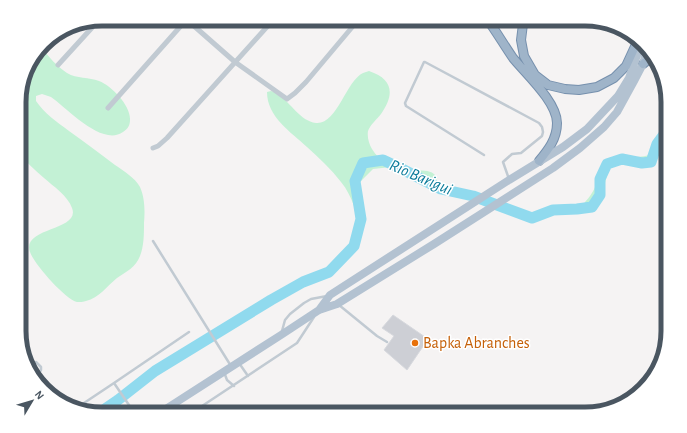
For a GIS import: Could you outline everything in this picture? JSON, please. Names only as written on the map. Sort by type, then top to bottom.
[{"type":"highway","points":[[492,26],[513,57],[554,109],[557,122],[556,134],[552,143],[539,162]]},
{"type":"highway","points":[[523,26],[521,40],[524,56],[535,74],[548,85],[565,89],[579,90],[597,87],[614,78],[626,66],[635,45]]},
{"type":"highway","points":[[642,64],[648,60]]},
{"type":"main road","points":[[318,310],[330,295],[563,147],[587,129],[618,96],[629,78],[639,49]]},
{"type":"main road","points":[[175,407],[224,372],[318,310],[337,304],[553,168],[580,148],[604,127],[617,112],[634,81],[645,56]]},
{"type":"street","points":[[108,108],[181,26]]},
{"type":"street","points":[[195,26],[235,62],[287,99],[295,94],[306,82],[353,26]]},
{"type":"street","points":[[153,148],[158,146],[167,138],[268,26]]},
{"type":"street","points":[[58,65],[93,27]]},
{"type":"lane","points":[[484,155],[406,106],[405,103],[424,62],[539,123],[542,127],[542,136],[521,153],[512,154],[503,162],[509,180]]},
{"type":"lane","points":[[153,241],[232,367]]},
{"type":"lane","points":[[281,335],[285,320],[290,314],[311,299],[330,295]]},
{"type":"lane","points":[[337,304],[377,336],[387,342]]},
{"type":"lane","points":[[201,407],[297,343],[318,310]]},
{"type":"lane","points":[[82,404],[189,332]]},
{"type":"lane","points":[[33,364],[36,362],[41,367],[39,373]]},
{"type":"lane","points":[[239,362],[248,376]]},
{"type":"lane","points":[[224,372],[227,380],[234,386]]},
{"type":"lane","points":[[114,383],[130,407]]},
{"type":"green space","points":[[45,52],[60,68],[67,73],[99,81],[115,92],[124,103],[129,115],[130,124],[125,131],[115,135],[105,134],[95,130],[75,117],[51,97],[42,94],[36,96],[36,101],[51,117],[126,172],[140,187],[144,200],[144,240],[138,260],[130,269],[117,278],[99,295],[84,302],[77,302],[65,295],[50,280],[37,264],[30,252],[30,244],[34,238],[68,221],[72,215],[72,208],[64,195],[26,161],[26,102],[30,78],[36,64]]},
{"type":"green space","points":[[369,71],[383,78],[387,83],[390,94],[381,114],[368,131],[368,140],[372,149],[378,157],[395,168],[429,171],[435,175],[437,181],[434,190],[391,167],[373,169],[358,184],[363,223],[362,226],[350,197],[343,185],[325,164],[287,130],[275,116],[268,101],[267,92],[271,91],[283,98],[300,115],[310,122],[323,122],[336,110],[351,84],[363,73]]},
{"type":"green space","points":[[653,154],[649,162],[622,160],[610,165],[601,197],[592,207],[579,209],[594,190],[604,161],[621,156],[640,157]]},
{"type":"building","name":"Bapka Abranches","points":[[393,315],[428,339],[407,370],[384,350],[394,336],[382,328]]},
{"type":"waterway","name":"Rio Barigui","points":[[108,407],[155,371],[271,300],[303,282],[329,272],[354,246],[361,219],[355,181],[363,163],[383,160],[441,189],[473,196],[532,218],[553,210],[592,207],[600,195],[600,179],[607,164],[622,159],[642,163],[651,162],[657,144],[661,139]]},
{"type":"place","name":"Bapka Abranches","points":[[415,343]]}]
